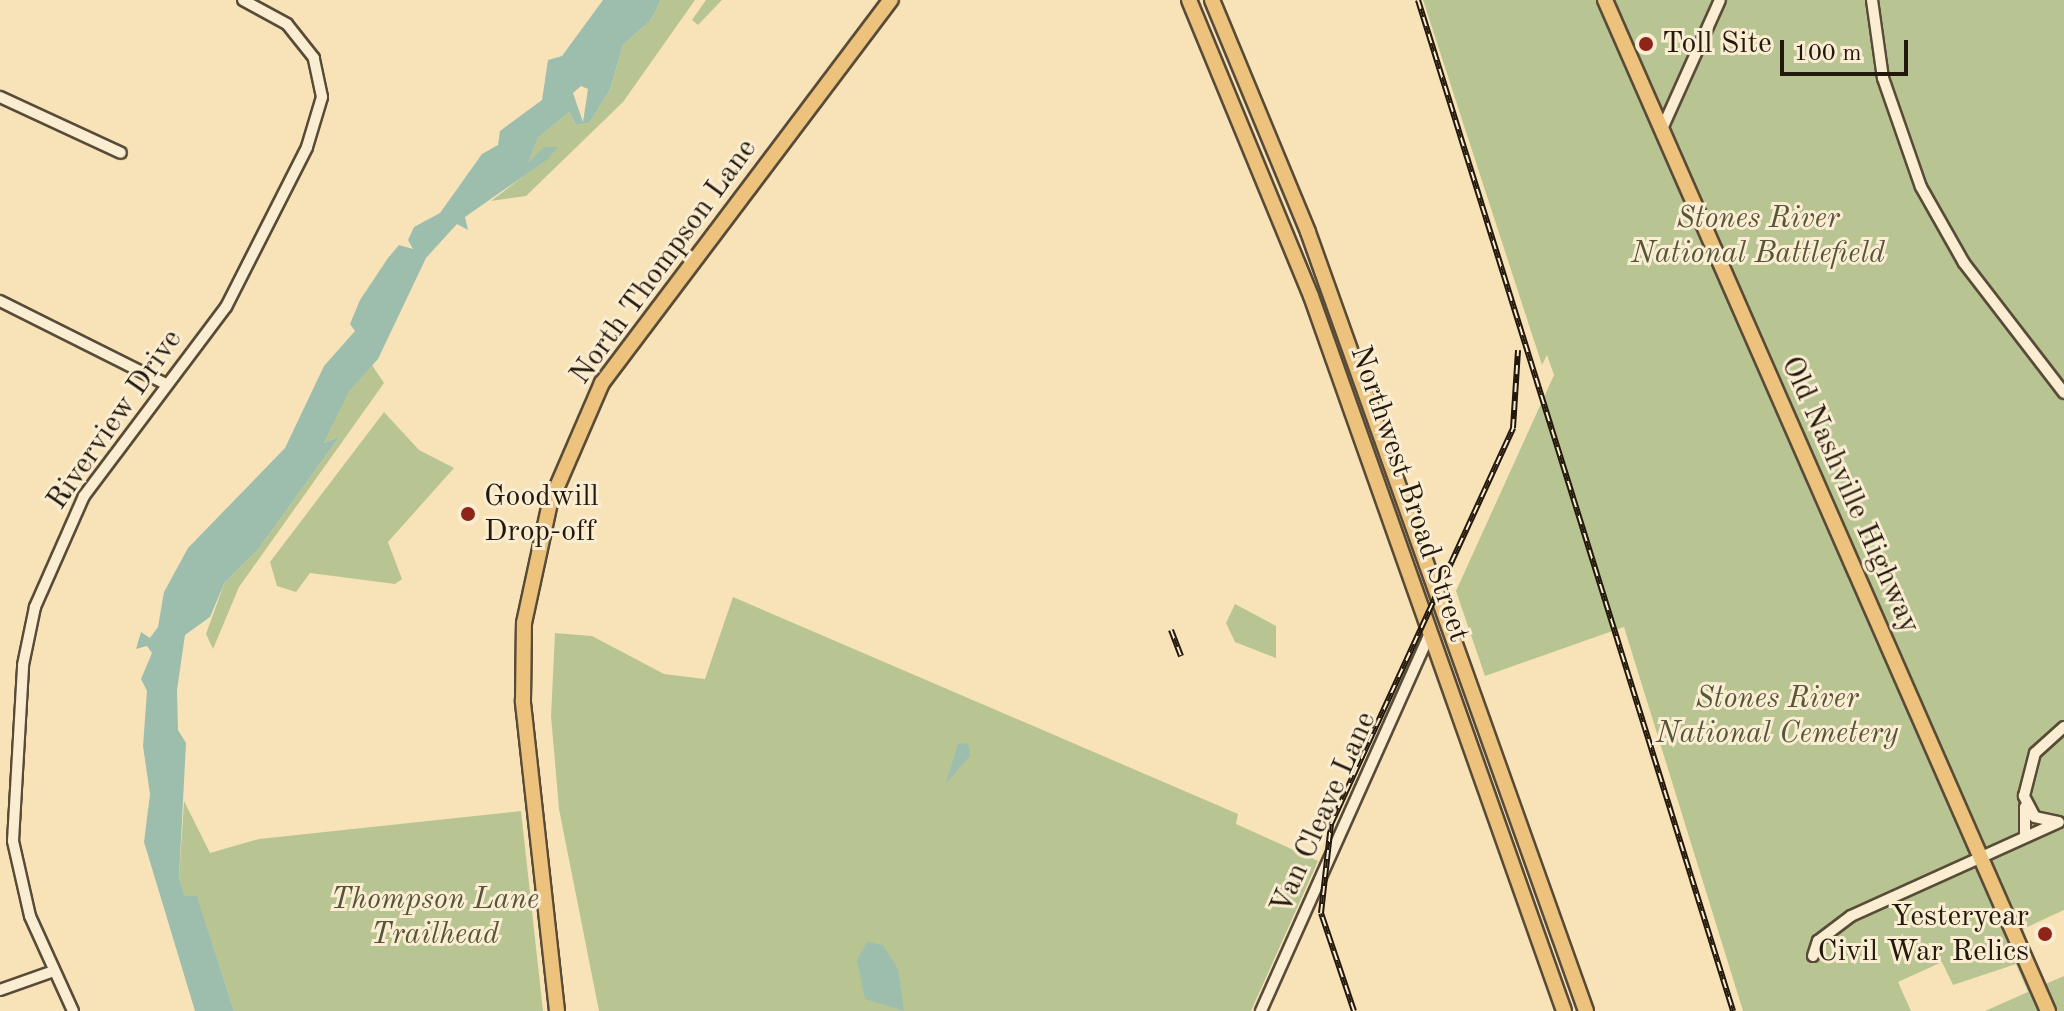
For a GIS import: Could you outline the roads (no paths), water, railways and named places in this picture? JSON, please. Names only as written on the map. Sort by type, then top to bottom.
[{"type":"main road","name":"North Thompson Lane","points":[[557,1011],[523,701],[524,623],[550,503],[602,383],[891,0]]},
{"type":"main road","name":"Northwest Broad Street","points":[[1189,0],[1239,112],[1289,239],[1566,1011]]},
{"type":"main road","name":"Northwest Broad Street","points":[[1212,0],[1258,104],[1308,232],[1585,1008]]},
{"type":"main road","name":"Old Nashville Highway","points":[[1605,0],[2048,1011]]},
{"type":"main road","points":[[1204,33],[1223,24]]},
{"type":"main road","points":[[1239,112],[1258,104]]},
{"type":"main road","points":[[1289,239],[1308,232]]},
{"type":"main road","points":[[1330,350],[1348,343]]},
{"type":"main road","points":[[1385,505],[1404,499]]},
{"type":"main road","points":[[1430,633],[1449,625]]},
{"type":"main road","points":[[1496,818],[1516,812]]},
{"type":"main road","points":[[1566,1011],[1585,1008]]},
{"type":"street","name":"Riverview Drive","points":[[73,1011],[30,916],[13,841],[23,665],[35,607],[62,537],[251,266],[322,97],[305,42],[243,0]]},
{"type":"street","points":[[1662,129],[1720,0]]},
{"type":"street","points":[[1872,0],[1883,78],[1921,187],[1964,263],[2064,393]]},
{"type":"street","points":[[0,97],[121,153]]},
{"type":"street","points":[[1,302],[166,384]]},
{"type":"street","name":"Van Cleave Lane","points":[[1261,1011],[1430,633]]},
{"type":"street","points":[[2025,837],[2025,807],[2035,753],[2064,727]]},
{"type":"street","points":[[2025,807],[2062,821]]},
{"type":"street","points":[[1813,956],[1818,941],[1851,916],[2062,821]]},
{"type":"street","points":[[0,990],[54,971]]},
{"type":"railway","points":[[1418,0],[1733,1011]]},
{"type":"railway","points":[[1354,1011],[1321,913],[1331,824],[1513,428],[1518,350]]},
{"type":"railway","points":[[1171,630],[1181,656]]},
{"type":"place","name":"Toll Site","points":[[1646,44]]},
{"type":"place","name":"Goodwill Drop-off","points":[[468,514]]},
{"type":"place","name":"Yesteryear Civil War Relics","points":[[2045,934]]},
{"type":"park label","name":"Stones River National Battlefield","points":[[1758,236]]},
{"type":"park label","name":"Stones River National Cemetery","points":[[1777,716]]},
{"type":"park label","name":"Thompson Lane Trailhead","points":[[435,917]]}]
